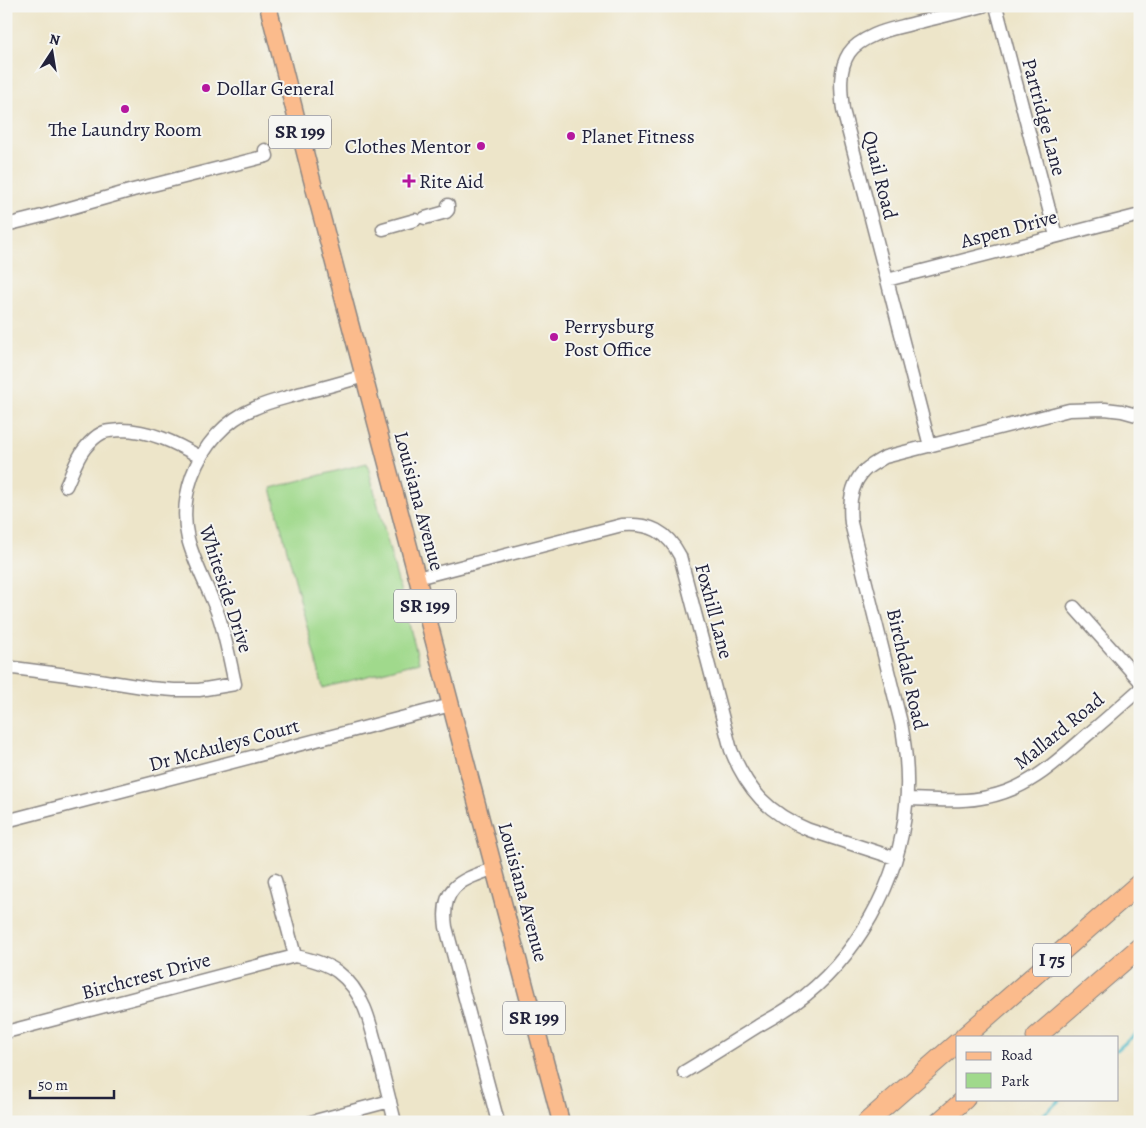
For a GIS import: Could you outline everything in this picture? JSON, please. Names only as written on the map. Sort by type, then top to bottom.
[{"type":"highway","name":"I 75","points":[[965,1036],[1140,883]]},
{"type":"highway","name":"I 75","points":[[1037,1036],[1140,947]]},
{"type":"highway","points":[[867,1122],[956,1044]]},
{"type":"highway","points":[[939,1122],[964,1100]]},
{"type":"main road","name":"Louisiana Avenue","points":[[268,6],[561,1122]]},
{"type":"street","name":"Quail Road","points":[[930,446],[844,110],[841,77],[845,60],[853,48],[874,35],[983,6]]},
{"type":"street","name":"Partridge Lane","points":[[996,6],[1056,236]]},
{"type":"street","points":[[6,225],[266,156],[265,150]]},
{"type":"street","points":[[383,229],[446,212],[448,205]]},
{"type":"street","name":"Aspen Drive","points":[[888,280],[1140,215]]},
{"type":"street","name":"Whiteside Drive","points":[[6,667],[174,690],[199,690],[235,684],[219,617],[188,539],[185,506],[195,468],[214,438],[226,426],[253,408],[364,376]]},
{"type":"street","name":"Birchdale Road","points":[[684,1072],[794,1004],[823,979],[851,947],[865,926],[878,904],[896,858],[907,799],[906,748],[851,523],[852,494],[855,484],[862,473],[885,457],[1069,410],[1105,409],[1140,416]]},
{"type":"street","points":[[66,486],[86,446],[100,435],[109,431],[131,430],[158,436],[183,447],[200,458]]},
{"type":"street","name":"Foxhill Lane","points":[[417,578],[622,525],[635,524],[656,529],[670,541],[680,556],[731,750],[749,786],[782,817],[796,825],[896,858]]},
{"type":"street","points":[[1074,607],[1140,681]]},
{"type":"street","name":"Mallard Road","points":[[907,799],[960,800],[984,798],[1020,787],[1054,764],[1140,689]]},
{"type":"street","name":"Dr McAuleys Court","points":[[6,821],[451,705]]},
{"type":"street","points":[[495,868],[471,877],[453,888],[445,904],[444,914],[498,1122]]},
{"type":"street","points":[[275,880],[295,956],[333,968],[351,984],[360,998],[367,1014],[395,1122]]},
{"type":"street","name":"Birchcrest Drive","points":[[6,1032],[295,956]]},
{"type":"street","points":[[311,1122],[390,1101]]},
{"type":"green space","points":[[367,463],[419,662],[323,688],[271,488]]},
{"type":"waterway","points":[[1118,1049],[1140,1030]]},
{"type":"waterway","points":[[1035,1122],[1060,1100]]},
{"type":"place","name":"Dollar General","points":[[206,88]]},
{"type":"place","name":"The Laundry Room","points":[[125,109]]},
{"type":"place","name":"Planet Fitness","points":[[571,136]]},
{"type":"place","name":"Clothes Mentor","points":[[481,146]]},
{"type":"place","name":"Rite Aid","points":[[409,181]]},
{"type":"place","name":"Perrysburg Post Office","points":[[554,337]]}]
